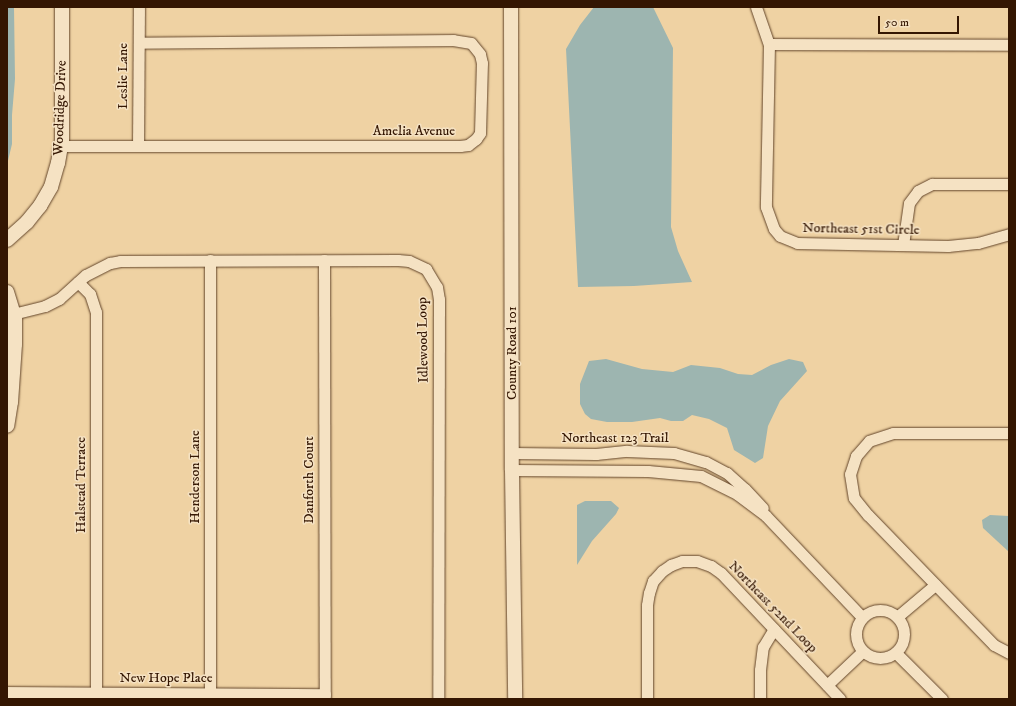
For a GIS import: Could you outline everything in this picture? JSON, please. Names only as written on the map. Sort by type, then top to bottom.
[{"type":"street","name":"Woodridge Drive","points":[[7,240],[27,222],[40,206],[51,187],[61,146],[62,7]]},
{"type":"street","name":"Leslie Lane","points":[[138,146],[139,7]]},
{"type":"street","name":"County Road 101","points":[[510,7],[512,470],[515,699]]},
{"type":"street","name":"Northeast 51st Circle","points":[[756,7],[768,44],[766,207],[774,229],[786,240],[797,243],[948,246],[978,243],[1009,234]]},
{"type":"street","name":"Amelia Avenue","points":[[61,146],[460,146],[468,145],[476,139],[481,126],[482,71],[480,54],[471,43],[462,41],[138,43]]},
{"type":"street","points":[[768,44],[1009,45]]},
{"type":"street","points":[[903,245],[909,203],[918,191],[932,184],[1009,184]]},
{"type":"street","name":"Henderson Lane","points":[[210,260],[210,693]]},
{"type":"street","name":"Danforth Court","points":[[324,260],[325,696]]},
{"type":"street","name":"Idlewood Loop","points":[[13,314],[45,306],[59,299],[78,282],[99,268],[120,261],[409,261],[426,269],[437,287],[439,299],[438,699]]},
{"type":"street","name":"Halstead Terrace","points":[[78,282],[90,294],[96,312],[96,693]]},
{"type":"street","points":[[7,292],[13,314],[15,344],[14,374],[7,426]]},
{"type":"street","points":[[1009,433],[893,432],[869,441],[856,456],[850,474],[854,498],[868,515],[994,645],[1009,653]]},
{"type":"street","name":"Northeast 123 Trail","points":[[512,453],[596,454],[627,451],[674,453],[706,462],[727,473],[759,504],[766,516]]},
{"type":"street","name":"Northeast 123 Trail","points":[[512,470],[655,472],[701,476],[737,494],[766,516],[862,617]]},
{"type":"street","name":"Northeast 52nd Loop","points":[[647,699],[647,606],[649,593],[653,581],[671,565],[682,561],[697,561],[711,566],[721,573],[840,699]]},
{"type":"street","points":[[898,617],[935,585]]},
{"type":"street","points":[[876,610],[884,610],[898,617],[904,631],[901,647],[896,653],[890,657],[875,659],[862,652],[855,638],[858,624],[862,617],[876,610]]},
{"type":"street","points":[[760,699],[760,670],[763,647],[774,629]]},
{"type":"street","points":[[827,685],[862,652]]},
{"type":"street","points":[[896,653],[942,699]]},
{"type":"street","name":"New Hope Place","points":[[7,692],[210,693],[325,696]]},
{"type":"water","points":[[7,7],[14,7],[15,79],[12,115],[12,144],[7,165]]},
{"type":"water","points":[[594,7],[653,7],[673,48],[671,227],[678,251],[692,282],[634,286],[578,287],[566,49],[580,25]]},
{"type":"water","points":[[606,359],[642,369],[673,372],[691,365],[720,368],[738,374],[752,375],[771,365],[789,359],[803,362],[807,371],[780,401],[768,426],[763,458],[755,463],[734,450],[727,428],[709,419],[692,415],[683,421],[671,421],[660,418],[632,422],[607,422],[591,419],[585,414],[580,404],[580,384],[589,361]]},
{"type":"water","points":[[585,501],[611,501],[619,508],[616,514],[592,541],[577,565],[577,505]]},
{"type":"water","points":[[990,515],[1009,516],[1009,552],[983,528],[982,520]]}]
